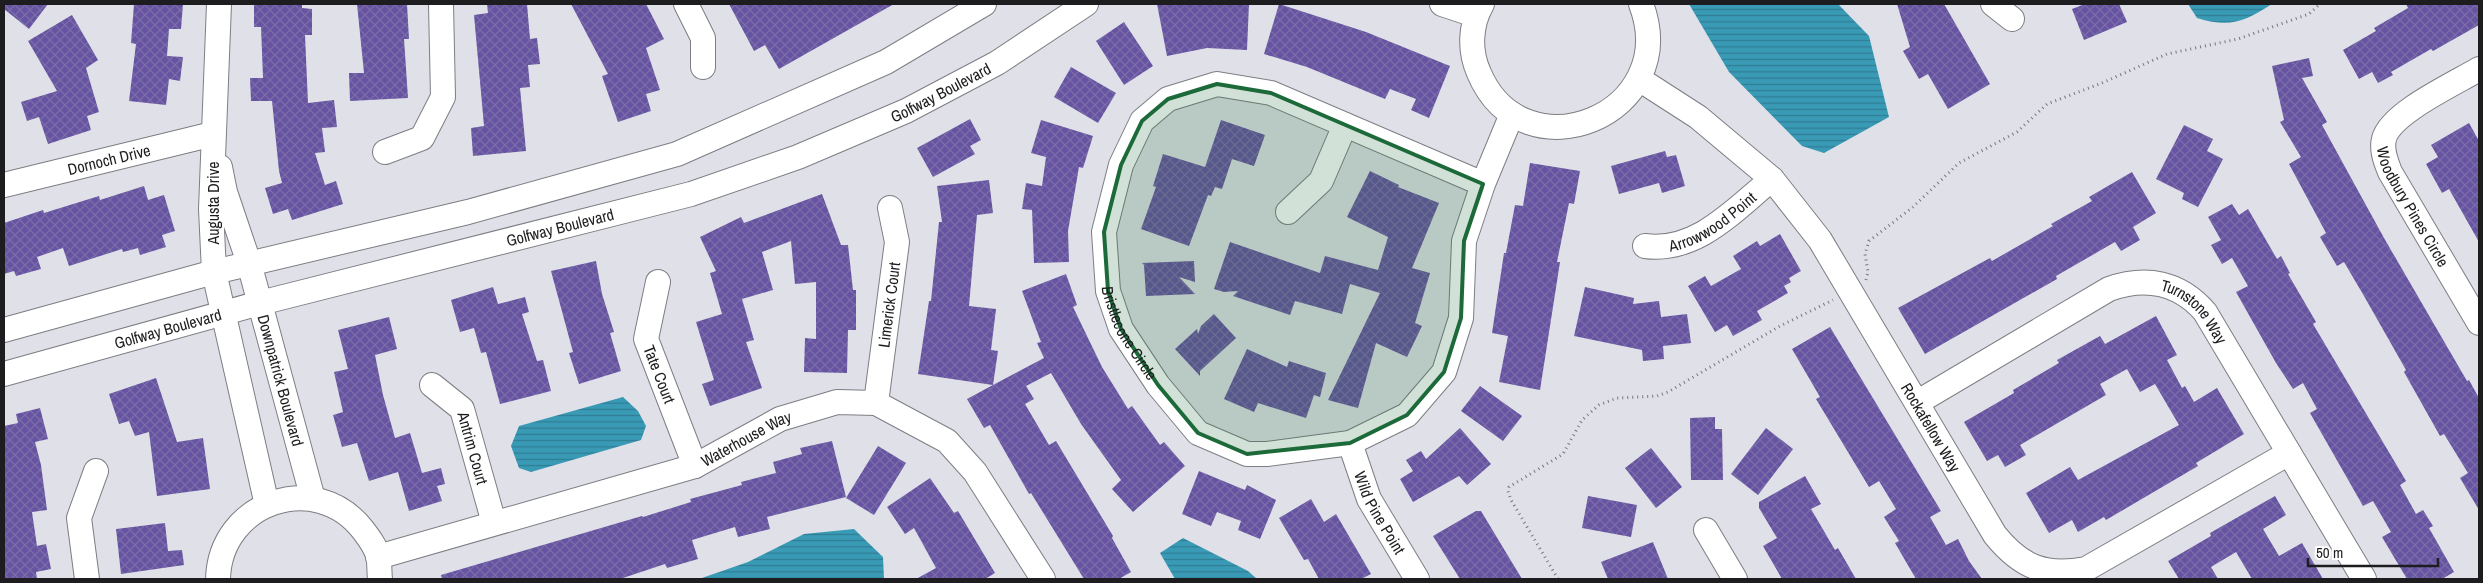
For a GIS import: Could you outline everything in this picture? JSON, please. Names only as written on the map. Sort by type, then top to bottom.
[{"type":"street","name":"Augusta Drive","points":[[214,272],[211,209],[219,4]]},
{"type":"street","points":[[385,152],[422,138],[443,97],[441,4]]},
{"type":"street","points":[[686,4],[703,38],[703,67]]},
{"type":"street","points":[[4,330],[249,263],[468,212],[677,154],[886,62],[984,4]]},
{"type":"street","name":"Golfway Boulevard","points":[[4,374],[260,303],[691,194],[798,157],[906,112],[997,63],[1086,4]]},
{"type":"street","points":[[1442,4],[1479,10],[1472,43],[1475,64],[1483,83],[1496,100],[1512,114],[1543,125],[1559,128],[1583,125],[1606,115],[1625,99],[1639,79],[1647,55],[1648,30],[1641,4]]},
{"type":"street","points":[[1993,4],[2012,19]]},
{"type":"street","name":"Woodbury Pines Circle","points":[[2479,70],[2396,120],[2384,139],[2384,150],[2390,172],[2479,323]]},
{"type":"street","name":"Rockafellow Way","points":[[1639,79],[1698,117],[1772,179],[1820,240],[1918,402],[1995,535],[2014,556],[2026,563],[2054,572],[2086,568],[2289,452]]},
{"type":"street","name":"Bristlecone Circle","points":[[1483,184],[1271,93],[1217,84],[1168,100],[1142,121],[1125,156],[1104,232],[1108,291],[1121,329],[1158,386],[1198,433],[1247,454],[1267,454],[1350,443],[1407,415],[1444,372],[1461,318],[1464,241],[1483,184],[1512,114]]},
{"type":"street","points":[[1288,212],[1321,181],[1346,125]]},
{"type":"street","name":"Augusta Drive","points":[[213,134],[225,192],[249,263]]},
{"type":"street","name":"Dornoch Drive","points":[[4,185],[213,134]]},
{"type":"street","name":"Arrowwood Point","points":[[1645,246],[1669,248],[1692,240],[1716,225],[1772,179]]},
{"type":"street","name":"Limerick Court","points":[[876,403],[897,242],[890,208]]},
{"type":"street","name":"Downpatrick Boulevard","points":[[249,263],[313,499]]},
{"type":"street","points":[[214,272],[267,505]]},
{"type":"street","name":"Tate Court","points":[[658,282],[646,338],[695,466]]},
{"type":"street","name":"Turnstone Way","points":[[1918,402],[2103,292],[2123,284],[2150,282],[2163,284],[2187,294],[2205,312],[2364,579]]},
{"type":"street","name":"Antrim Court","points":[[432,384],[462,409],[494,523]]},
{"type":"street","name":"Waterhouse Way","points":[[379,568],[494,523],[695,466],[780,419],[837,402],[876,403],[947,441],[975,472],[1042,579]]},
{"type":"street","name":"Wild Pine Point","points":[[1350,443],[1369,499],[1417,579]]},
{"type":"street","points":[[87,579],[78,518],[96,471]]},
{"type":"street","points":[[218,579],[221,559],[227,542],[237,527],[251,514],[267,505],[289,498],[313,499],[336,506],[355,520],[370,538],[379,568]]},
{"type":"street","points":[[1706,530],[1735,579]]},
{"type":"path","points":[[1558,579],[1511,500],[1508,491],[1509,487],[1563,454],[1582,420],[1605,402],[1626,397],[1657,396],[1668,392],[1780,326],[1814,311],[1861,284],[1868,276],[1865,254],[1869,241],[1913,206],[1959,163],[2017,132],[2047,104],[2102,83],[2167,54],[2238,39],[2309,14],[2320,4]]},
{"type":"highlighted area","points":[[1217,84],[1271,93],[1483,184],[1464,241],[1461,318],[1444,372],[1407,415],[1350,443],[1247,454],[1198,433],[1158,385],[1121,329],[1108,291],[1104,232],[1121,165],[1142,121],[1168,99]]},
{"type":"water","points":[[1689,4],[1838,4],[1869,36],[1889,117],[1824,153],[1802,146],[1729,72]]},
{"type":"water","points":[[2188,4],[2272,4],[2245,19],[2236,22],[2219,23],[2197,18]]},
{"type":"water","points":[[623,397],[638,411],[646,426],[641,440],[531,472],[519,468],[511,446],[519,426]]},
{"type":"water","points":[[854,529],[883,557],[884,579],[699,579],[748,562],[804,534]]},
{"type":"water","points":[[1183,538],[1248,571],[1257,579],[1175,579],[1160,553]]},
{"type":"building","points":[[4,4],[48,4],[29,29],[4,9]]},
{"type":"building","points":[[134,4],[183,4],[181,29],[169,29],[167,56],[183,57],[180,81],[169,79],[166,105],[129,101],[136,44],[131,43]]},
{"type":"building","points":[[254,4],[302,4],[302,8],[312,9],[312,35],[305,35],[308,103],[334,100],[337,127],[322,128],[325,152],[315,153],[325,185],[336,181],[343,204],[292,220],[288,209],[273,214],[265,188],[282,183],[279,171],[272,101],[251,101],[250,78],[263,78],[261,27],[254,27]]},
{"type":"building","points":[[357,4],[407,4],[409,39],[404,39],[408,98],[350,101],[349,73],[364,73]]},
{"type":"building","points":[[487,4],[527,4],[530,39],[537,38],[540,64],[528,65],[530,87],[520,88],[526,151],[473,156],[471,128],[484,126],[474,15],[488,13]]},
{"type":"building","points":[[571,4],[646,4],[664,39],[646,48],[660,90],[646,94],[651,111],[618,122],[602,76],[608,74]]},
{"type":"building","points":[[729,4],[894,4],[779,69],[765,45],[754,51]]},
{"type":"building","points":[[1157,4],[1249,4],[1247,50],[1207,48],[1167,56]]},
{"type":"building","points":[[1279,4],[1366,32],[1450,66],[1429,118],[1411,110],[1416,99],[1390,89],[1385,99],[1307,67],[1264,54]]},
{"type":"building","points":[[1897,4],[1944,4],[1990,84],[1948,109],[1928,74],[1919,79],[1903,51],[1910,47]]},
{"type":"building","points":[[2085,4],[2119,4],[2127,22],[2084,40],[2072,9]]},
{"type":"building","points":[[2406,4],[2479,4],[2479,25],[2433,51],[2431,49],[2391,72],[2393,75],[2378,83],[2372,72],[2359,79],[2343,50],[2376,31],[2374,28],[2408,8]]},
{"type":"building","points":[[72,15],[98,60],[86,68],[99,112],[87,116],[91,130],[48,144],[39,117],[27,121],[21,102],[57,91],[28,41]]},
{"type":"building","points":[[1124,22],[1153,66],[1124,85],[1096,41]]},
{"type":"building","points":[[2309,58],[2313,76],[2302,78],[2327,122],[2322,125],[2384,238],[2467,381],[2469,380],[2479,398],[2479,510],[2460,478],[2468,473],[2444,434],[2440,436],[2404,372],[2406,370],[2344,262],[2337,266],[2320,237],[2326,233],[2289,164],[2301,157],[2280,122],[2284,120],[2272,66]]},
{"type":"building","points":[[1071,67],[1116,93],[1098,123],[1054,97]]},
{"type":"building","points":[[970,119],[981,140],[970,146],[975,154],[933,177],[917,148]]},
{"type":"building","points":[[1041,120],[1093,136],[1083,168],[1079,167],[1068,231],[1069,262],[1034,263],[1032,210],[1022,209],[1026,183],[1042,186],[1046,157],[1031,153]]},
{"type":"building","points":[[1221,120],[1265,135],[1254,166],[1232,159],[1222,189],[1215,187],[1211,196],[1208,195],[1189,246],[1141,229],[1156,187],[1153,186],[1163,154],[1205,167]]},
{"type":"building","points":[[2469,123],[2479,141],[2479,242],[2449,189],[2442,193],[2426,164],[2438,157],[2431,145]]},
{"type":"building","points":[[2184,125],[2213,139],[2207,151],[2223,159],[2198,207],[2182,199],[2184,193],[2156,179]]},
{"type":"building","points":[[1665,151],[1667,157],[1676,155],[1685,186],[1662,193],[1659,183],[1619,194],[1611,166]]},
{"type":"building","points":[[1530,163],[1580,171],[1574,204],[1569,203],[1557,262],[1560,262],[1540,390],[1499,382],[1508,336],[1492,333],[1504,253],[1506,253],[1515,205],[1523,206]]},
{"type":"building","points":[[1370,171],[1399,185],[1398,187],[1439,203],[1412,268],[1430,273],[1415,323],[1422,326],[1407,357],[1376,343],[1358,408],[1328,400],[1380,293],[1350,284],[1342,314],[1295,301],[1290,315],[1233,296],[1238,291],[1224,292],[1214,289],[1230,242],[1320,273],[1325,256],[1378,270],[1388,237],[1347,217]]},
{"type":"building","points":[[2132,172],[2156,213],[2133,227],[2140,240],[2121,251],[2115,242],[2056,276],[2057,279],[1925,354],[1898,308],[1990,258],[1992,261],[2053,226],[2051,224],[2092,201],[2089,197]]},
{"type":"building","points":[[989,180],[993,213],[977,215],[969,306],[996,309],[991,350],[998,351],[993,385],[918,374],[929,301],[931,301],[939,222],[942,222],[937,186]]},
{"type":"building","points":[[144,186],[148,200],[164,195],[175,231],[162,235],[166,247],[140,255],[138,248],[123,252],[122,249],[69,266],[63,248],[37,257],[41,269],[16,276],[14,271],[4,274],[4,223],[43,210],[44,213],[99,196],[100,200]]},
{"type":"building","points":[[822,194],[841,245],[848,245],[853,290],[856,290],[856,330],[848,330],[847,373],[804,372],[805,338],[816,339],[816,282],[795,284],[791,241],[762,252],[773,290],[742,299],[754,340],[746,342],[762,388],[710,406],[702,384],[714,380],[696,322],[722,314],[710,273],[716,271],[700,237],[741,217],[744,223]]},
{"type":"building","points":[[2232,204],[2239,215],[2248,209],[2277,259],[2281,256],[2290,273],[2288,274],[2316,322],[2313,324],[2406,481],[2400,485],[2416,514],[2423,510],[2433,526],[2429,528],[2454,572],[2442,579],[2407,579],[2382,537],[2391,532],[2373,501],[2363,506],[2310,413],[2317,409],[2303,383],[2293,389],[2236,292],[2248,286],[2232,258],[2222,264],[2211,245],[2221,240],[2208,217]]},
{"type":"building","points":[[1780,234],[1801,271],[1789,278],[1791,282],[1784,286],[1788,293],[1757,311],[1762,320],[1733,336],[1727,325],[1715,332],[1688,286],[1705,276],[1711,286],[1741,269],[1733,256],[1757,241],[1760,246]]},
{"type":"building","points":[[596,261],[602,294],[614,332],[610,333],[621,371],[579,384],[569,353],[573,352],[551,271]]},
{"type":"building","points":[[1194,261],[1195,282],[1179,277],[1195,294],[1146,296],[1144,265],[1142,263]]},
{"type":"building","points":[[1066,274],[1077,305],[1073,307],[1102,367],[1128,409],[1132,406],[1160,445],[1164,442],[1185,466],[1133,512],[1112,489],[1121,480],[1081,424],[1051,373],[1026,386],[1034,399],[1025,404],[1049,445],[1056,441],[1113,536],[1112,538],[1131,572],[1119,579],[1084,579],[1031,493],[1029,494],[990,425],[984,428],[967,399],[1044,358],[1037,343],[1041,342],[1022,291]]},
{"type":"building","points":[[493,287],[498,304],[525,297],[529,312],[522,314],[537,361],[543,360],[551,391],[500,404],[486,352],[481,353],[474,328],[460,332],[451,300]]},
{"type":"building","points":[[1585,287],[1634,298],[1633,304],[1659,301],[1661,317],[1687,314],[1691,343],[1663,346],[1664,359],[1643,361],[1642,350],[1574,336]]},
{"type":"building","points":[[1214,314],[1236,338],[1200,371],[1200,376],[1175,349],[1197,329],[1198,334],[1201,326]]},
{"type":"building","points":[[2156,316],[2177,355],[2167,360],[2182,388],[2185,386],[2194,402],[2217,388],[2244,434],[2196,463],[2198,466],[2106,520],[2104,517],[2078,532],[2072,520],[2049,533],[2026,493],[2070,467],[2078,480],[2179,425],[2155,384],[2140,392],[2127,369],[2100,384],[2106,395],[2020,445],[2026,455],[2005,467],[1998,455],[1987,461],[1964,422],[2014,393],[2013,390],[2059,363],[2057,360],[2100,336],[2105,344]]},
{"type":"building","points":[[389,317],[397,349],[375,355],[383,395],[395,438],[410,433],[422,473],[441,468],[445,484],[437,486],[442,501],[409,511],[398,472],[369,481],[357,443],[342,447],[333,415],[343,412],[334,372],[348,369],[338,330]]},
{"type":"building","points":[[1830,327],[1941,511],[1930,517],[1946,545],[1958,539],[1969,561],[1982,579],[1916,579],[1895,543],[1899,541],[1884,517],[1896,509],[1879,481],[1869,487],[1816,399],[1820,397],[1792,349]]},
{"type":"building","points":[[1247,349],[1287,367],[1289,361],[1326,373],[1320,397],[1314,395],[1306,418],[1258,403],[1254,412],[1224,399]]},
{"type":"building","points":[[156,378],[177,442],[203,438],[210,489],[157,496],[149,432],[135,436],[129,421],[119,424],[109,394]]},
{"type":"building","points":[[1480,386],[1522,416],[1503,441],[1461,411]]},
{"type":"building","points":[[40,408],[48,439],[35,442],[41,465],[47,510],[32,512],[37,546],[46,544],[51,569],[36,572],[37,579],[4,579],[4,426],[18,423],[16,414]]},
{"type":"building","points":[[1715,417],[1715,429],[1722,429],[1723,480],[1691,480],[1690,418]]},
{"type":"building","points":[[1460,428],[1491,464],[1467,485],[1459,476],[1413,502],[1400,479],[1413,471],[1406,460],[1421,451],[1426,459]]},
{"type":"building","points":[[1766,428],[1793,449],[1758,495],[1731,474]]},
{"type":"building","points":[[832,441],[846,497],[767,517],[770,529],[738,537],[735,527],[692,540],[698,559],[667,568],[665,564],[620,579],[442,579],[441,575],[643,517],[691,502],[690,499],[742,485],[741,482],[776,473],[773,462],[802,454],[800,448]]},
{"type":"building","points":[[878,446],[906,463],[874,515],[846,498]]},
{"type":"building","points":[[1651,448],[1682,487],[1656,508],[1625,468]]},
{"type":"building","points":[[1199,471],[1245,490],[1247,485],[1276,500],[1260,539],[1238,530],[1241,521],[1217,512],[1211,526],[1182,514]]},
{"type":"building","points":[[1805,476],[1821,504],[1811,509],[1835,550],[1838,548],[1856,579],[1782,579],[1763,546],[1777,538],[1759,508],[1759,502]]},
{"type":"building","points":[[930,478],[954,513],[958,511],[995,573],[985,579],[916,579],[936,568],[914,528],[905,534],[887,507]]},
{"type":"building","points":[[1588,496],[1637,505],[1631,537],[1582,528]]},
{"type":"building","points":[[2275,496],[2286,515],[2263,529],[2279,556],[2302,543],[2323,579],[2252,579],[2236,552],[2211,567],[2218,579],[2179,579],[2168,561],[2211,536],[2210,533]]},
{"type":"building","points":[[1311,499],[1324,522],[1336,514],[1371,574],[1361,579],[1319,579],[1308,559],[1304,560],[1279,518]]},
{"type":"building","points":[[1476,511],[1481,511],[1522,579],[1460,579],[1433,536]]},
{"type":"building","points":[[165,523],[168,551],[182,550],[184,565],[121,574],[116,529]]},
{"type":"building","points":[[1653,542],[1668,579],[1608,579],[1601,562]]}]
